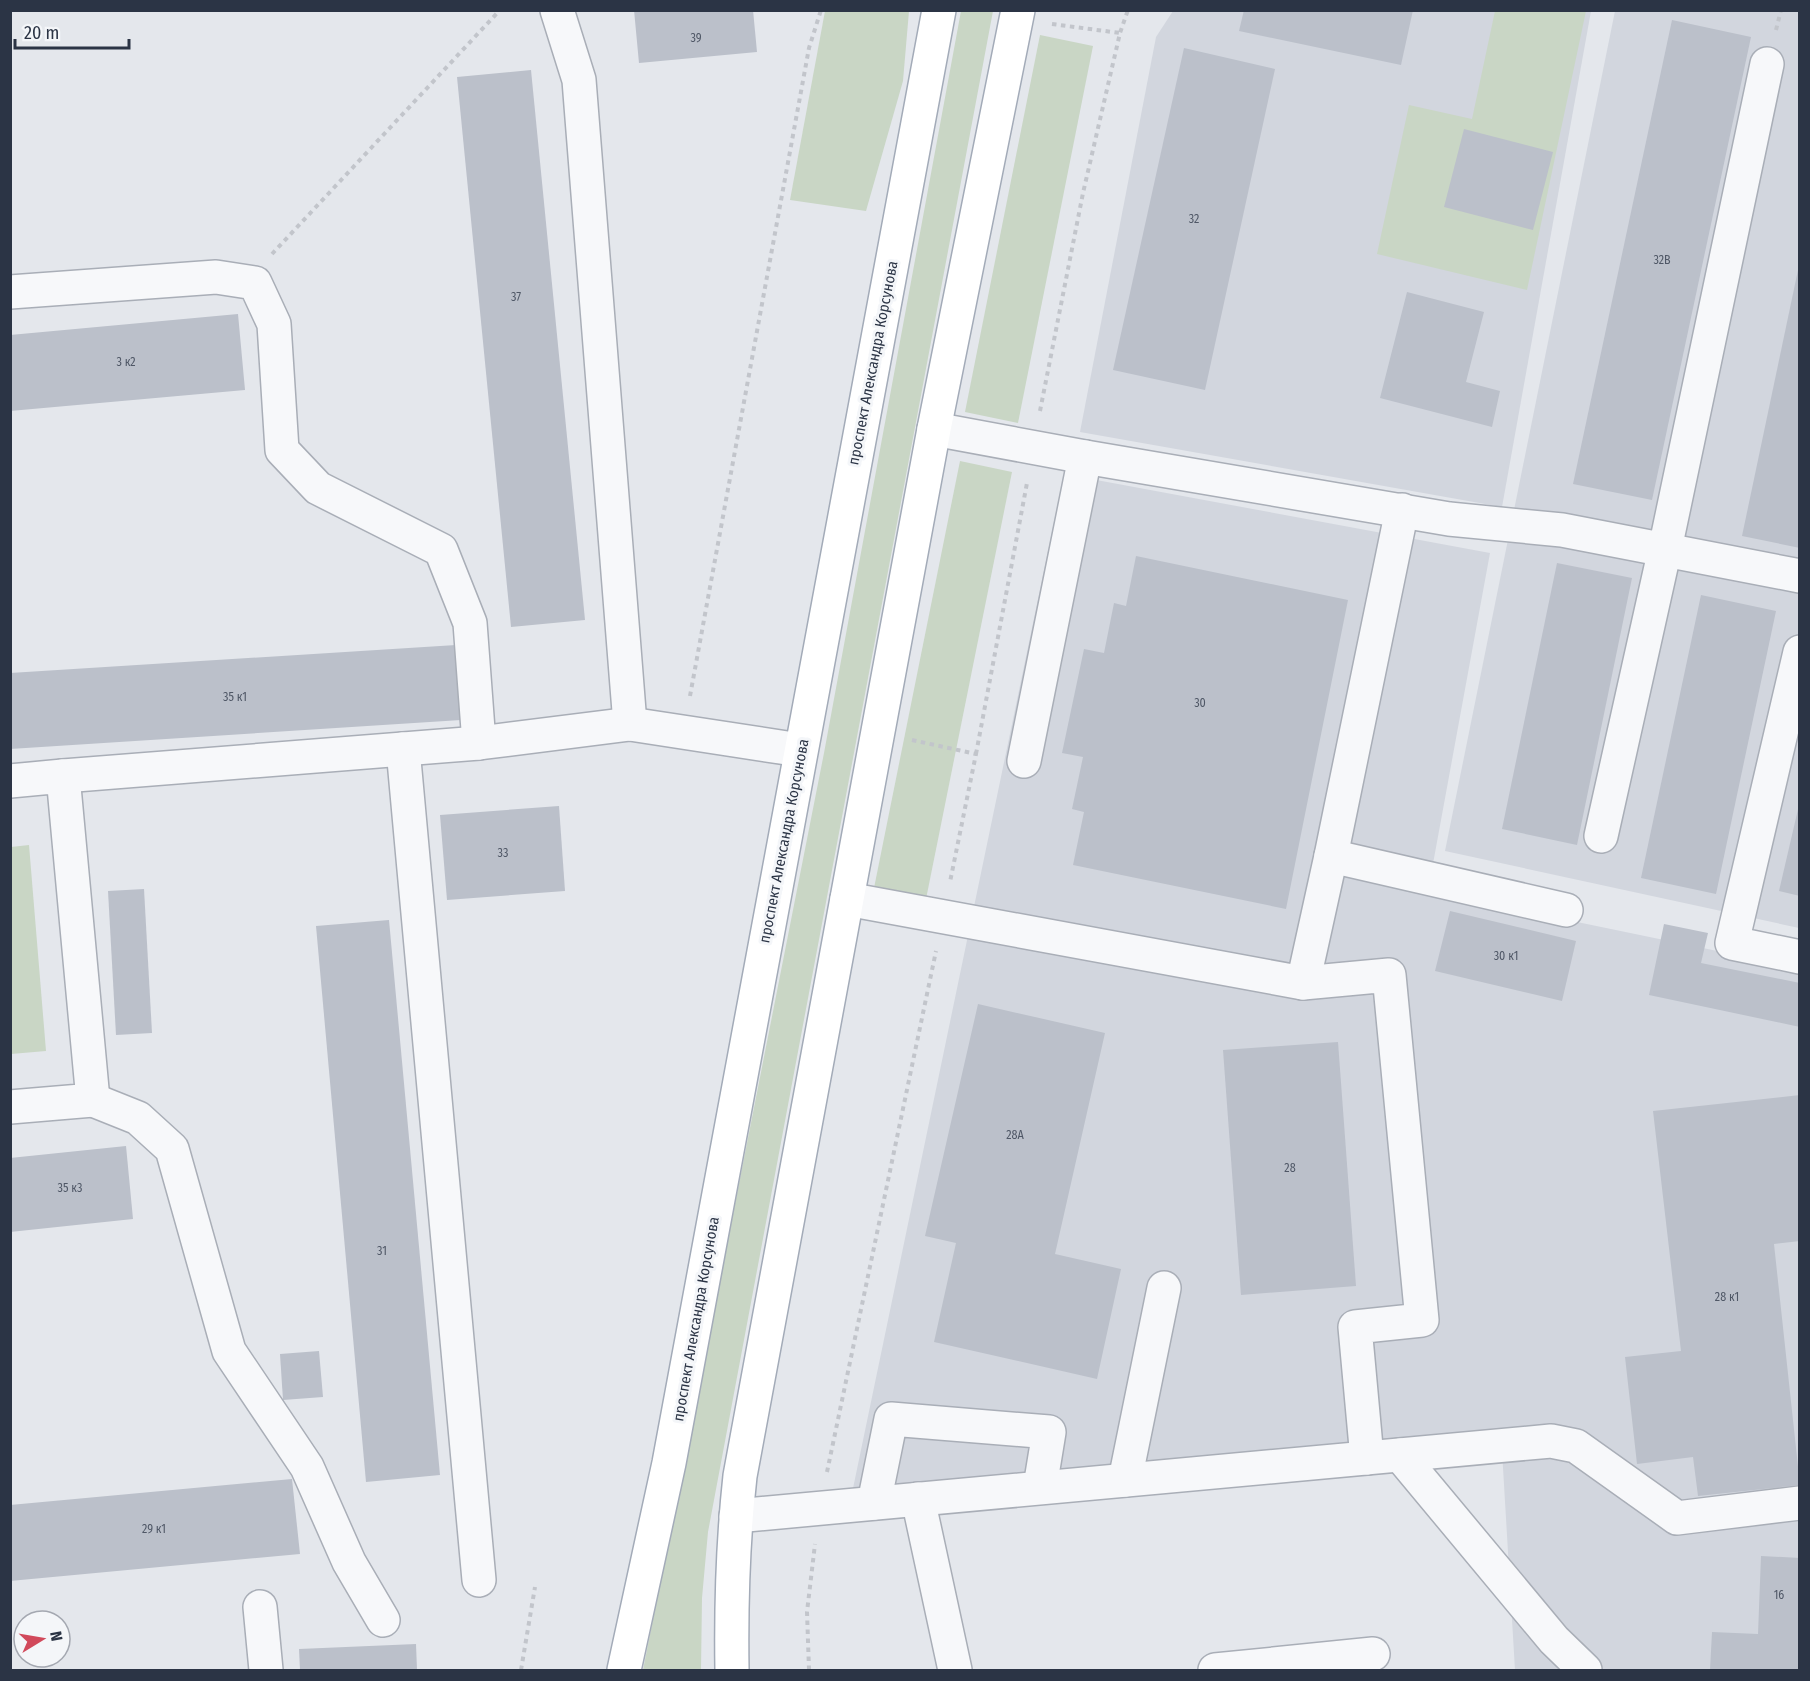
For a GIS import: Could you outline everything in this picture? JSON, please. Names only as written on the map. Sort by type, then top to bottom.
[{"type":"main road","name":"проспект Александра Корсунова","points":[[624,1671],[672,1451],[800,750],[939,10]]},
{"type":"main road","points":[[732,1671],[736,1516],[742,1464],[934,429],[1018,10]]},
{"type":"street","points":[[557,10],[579,80],[630,724]]},
{"type":"street","points":[[1601,836],[1665,549],[1767,64]]},
{"type":"street","points":[[10,292],[216,277],[255,283],[274,324],[282,450],[318,488],[441,550],[470,623],[479,743]]},
{"type":"street","points":[[934,429],[1449,519],[1562,530],[1800,576]]},
{"type":"street","points":[[1024,761],[1086,457]]},
{"type":"street","points":[[1303,983],[1402,510]]},
{"type":"street","points":[[1800,652],[1732,943],[1800,957]]},
{"type":"street","points":[[10,781],[479,743],[630,724],[800,750]]},
{"type":"street","points":[[403,749],[479,1580]]},
{"type":"street","points":[[63,776],[93,1100]]},
{"type":"street","points":[[1331,856],[1566,910]]},
{"type":"street","points":[[847,898],[1303,983],[1389,975],[1422,1320],[1354,1327],[1367,1458]]},
{"type":"street","points":[[10,1107],[93,1100],[138,1118],[172,1149],[229,1352],[307,1467],[349,1562],[383,1620]]},
{"type":"street","points":[[1125,1480],[1164,1288]]},
{"type":"street","points":[[874,1503],[891,1419],[1049,1432],[1040,1487]]},
{"type":"street","points":[[736,1516],[1551,1441],[1576,1446],[1677,1518],[1800,1503]]},
{"type":"street","points":[[1400,1455],[1554,1640],[1585,1671]]},
{"type":"street","points":[[918,1499],[955,1671]]},
{"type":"street","points":[[260,1607],[266,1671]]},
{"type":"street","points":[[1215,1671],[1373,1654]]},
{"type":"path","points":[[255,283],[273,252],[500,10]]},
{"type":"path","points":[[690,696],[809,48],[821,10]]},
{"type":"path","points":[[809,1671],[807,1612],[819,1508],[976,754],[1083,193],[1120,33],[1128,10]]},
{"type":"path","points":[[878,733],[976,754]]},
{"type":"path","points":[[521,1671],[535,1587]]},
{"type":"shaded area","points":[[1173,11],[1591,11],[1502,507],[1080,432],[1156,37]]},
{"type":"shaded area","points":[[1615,11],[1799,11],[1799,928],[1445,851]]},
{"type":"shaded area","points":[[1064,474],[1490,553],[1428,891],[1799,968],[1799,1670],[1515,1670],[1501,1434],[851,1498]]},
{"type":"green space","points":[[825,11],[909,11],[903,81],[866,211],[790,200]]},
{"type":"green space","points":[[961,11],[993,11],[708,1532],[702,1598],[701,1670],[643,1670],[824,753]]},
{"type":"green space","points":[[1495,11],[1586,11],[1527,290],[1377,254],[1409,105],[1472,119]]},
{"type":"green space","points":[[1040,35],[1093,46],[1018,423],[965,412]]},
{"type":"green space","points":[[960,461],[1012,472],[925,904],[873,893]]},
{"type":"green space","points":[[29,845],[46,1051],[11,1054],[11,847]]},
{"type":"building","points":[[634,10],[753,10],[757,52],[639,63]]},
{"type":"building","points":[[1244,10],[1413,10],[1401,65],[1239,31]]},
{"type":"building","points":[[1672,20],[1751,37],[1652,500],[1573,484]]},
{"type":"building","points":[[1184,48],[1275,69],[1205,390],[1113,370]]},
{"type":"building","points":[[531,70],[585,620],[511,627],[457,77]]},
{"type":"building","points":[[1464,129],[1553,152],[1533,230],[1444,207]]},
{"type":"building","points":[[1798,270],[1800,270],[1800,548],[1742,536]]},
{"type":"building","points":[[1407,292],[1484,312],[1466,382],[1500,391],[1492,427],[1380,398]]},
{"type":"building","points":[[238,314],[245,390],[10,411],[10,335]]},
{"type":"building","points":[[1136,556],[1348,600],[1286,909],[1073,865],[1084,812],[1072,809],[1083,757],[1062,753],[1084,649],[1104,653],[1114,603],[1126,606]]},
{"type":"building","points":[[1557,563],[1632,578],[1577,845],[1502,829]]},
{"type":"building","points":[[1701,595],[1776,611],[1716,894],[1641,878]]},
{"type":"building","points":[[456,645],[461,720],[10,749],[10,673]]},
{"type":"building","points":[[1800,805],[1800,896],[1779,891]]},
{"type":"building","points":[[559,806],[565,891],[447,900],[440,815]]},
{"type":"building","points":[[144,889],[152,1033],[116,1035],[108,891]]},
{"type":"building","points":[[1450,911],[1576,941],[1562,1001],[1435,971]]},
{"type":"building","points":[[389,920],[440,1475],[366,1482],[316,926]]},
{"type":"building","points":[[1664,924],[1708,933],[1701,963],[1800,983],[1800,1027],[1649,995]]},
{"type":"building","points":[[978,1004],[1105,1033],[1055,1254],[1121,1269],[1097,1379],[934,1342],[956,1243],[925,1236]]},
{"type":"building","points":[[1338,1042],[1356,1286],[1241,1295],[1223,1050]]},
{"type":"building","points":[[1800,1095],[1800,1241],[1774,1244],[1800,1485],[1698,1496],[1693,1457],[1637,1464],[1625,1357],[1681,1351],[1653,1111]]},
{"type":"building","points":[[126,1146],[133,1219],[10,1232],[10,1158]]},
{"type":"building","points":[[319,1351],[323,1397],[283,1400],[280,1354]]},
{"type":"building","points":[[292,1479],[300,1554],[10,1581],[10,1505]]},
{"type":"building","points":[[1761,1556],[1800,1558],[1800,1670],[1710,1670],[1712,1632],[1758,1634]]},
{"type":"building","points":[[416,1644],[417,1670],[300,1670],[299,1649]]}]
